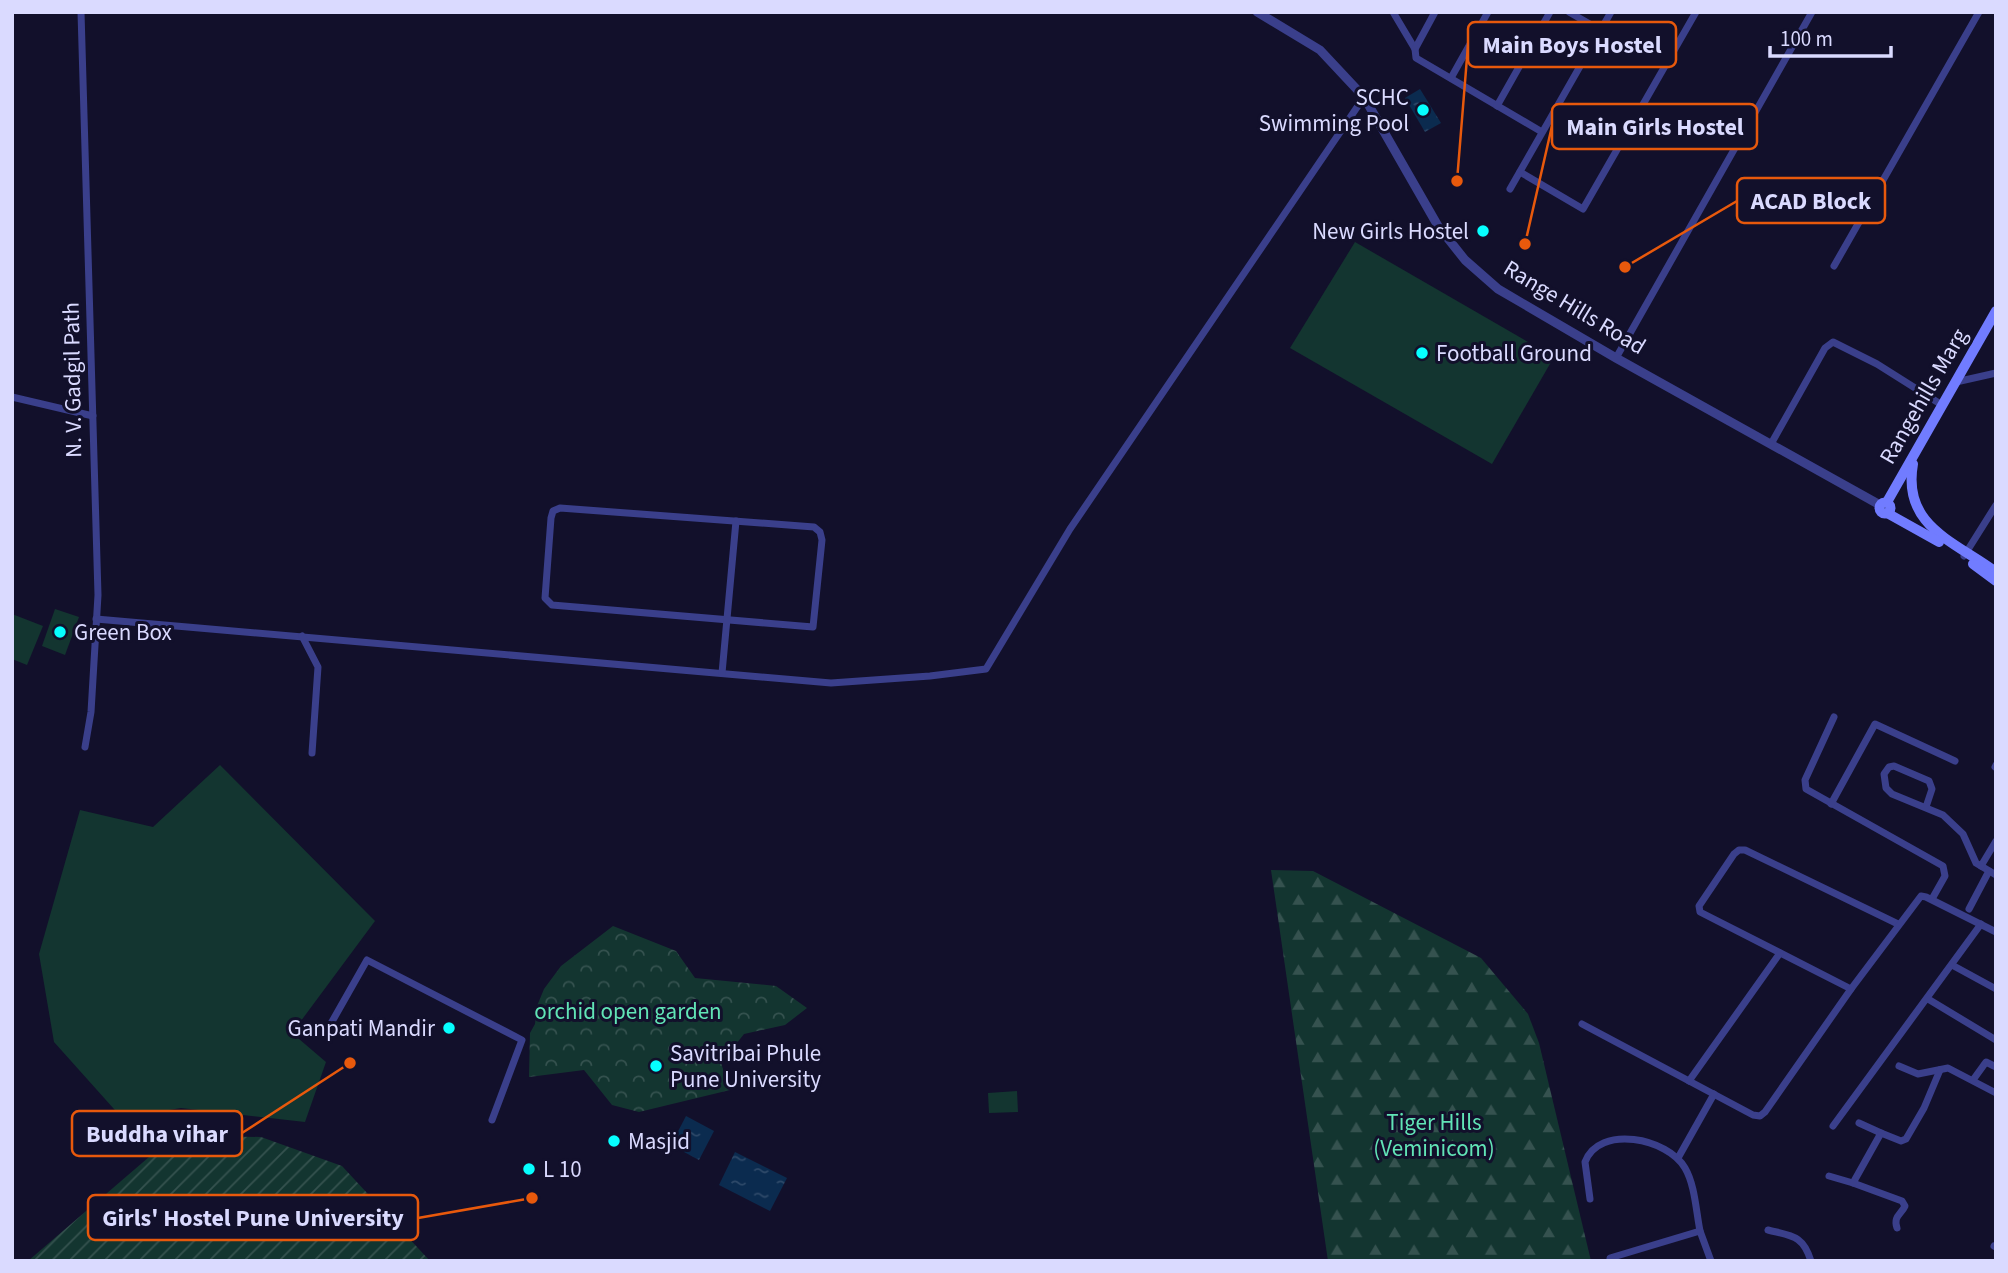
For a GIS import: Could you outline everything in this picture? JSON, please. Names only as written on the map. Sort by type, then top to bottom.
[{"type":"main road","name":"Rangehills Marg","points":[[1886,507],[1996,311]]},
{"type":"main road","points":[[1914,454],[1912,492],[1920,515],[1933,531]]},
{"type":"main road","points":[[1886,507],[1945,546],[1996,572]]},
{"type":"main road","name":"Range Hills Road","points":[[1886,507],[1933,531],[1965,554]]},
{"type":"main road","points":[[1965,554],[1996,581]]},
{"type":"street","name":"N. V. Gadgil Path","points":[[81,12],[98,595],[91,712],[85,747]]},
{"type":"street","name":"Range Hills Road","points":[[1257,12],[1320,50],[1364,97],[1438,226],[1465,260],[1498,289],[1616,358],[1886,507]]},
{"type":"street","points":[[1392,12],[1415,48]]},
{"type":"street","points":[[1435,12],[1415,48],[1414,55],[1419,61],[1542,132]]},
{"type":"street","points":[[1451,78],[1489,12]]},
{"type":"street","points":[[1497,106],[1550,12]]},
{"type":"street","points":[[1569,12],[1600,30]]},
{"type":"street","points":[[1510,188],[1611,12]]},
{"type":"street","points":[[1520,172],[1583,209],[1696,12]]},
{"type":"street","points":[[1616,358],[1812,12]]},
{"type":"street","points":[[1834,266],[1979,12]]},
{"type":"street","points":[[96,619],[831,682],[930,676],[986,669],[1070,529],[1364,97]]},
{"type":"street","points":[[1771,444],[1825,348],[1833,342],[1877,364],[1942,405]]},
{"type":"street","points":[[1955,382],[1996,373]]},
{"type":"street","points":[[12,397],[93,416]]},
{"type":"street","points":[[1965,554],[1996,505]]},
{"type":"street","points":[[560,508],[736,521],[814,527],[820,532],[822,540],[813,626],[552,605],[545,598],[551,518],[553,511],[560,508]]},
{"type":"street","points":[[722,673],[736,521]]},
{"type":"street","points":[[302,636],[318,667],[312,753]]},
{"type":"street","points":[[1834,717],[1804,783],[1808,792],[1943,866],[1945,876],[1932,900]]},
{"type":"street","points":[[1831,804],[1875,724],[1955,761]]},
{"type":"street","points":[[1926,807],[1932,789],[1929,781],[1894,766],[1889,767],[1884,774],[1886,788],[1892,794],[1942,815],[1963,834],[1976,863],[1992,874],[1969,909]]},
{"type":"street","points":[[1981,866],[1996,841]]},
{"type":"street","points":[[1850,989],[1699,911],[1699,906],[1739,850],[1745,850],[1898,924]]},
{"type":"street","points":[[1582,1024],[1753,1115],[1762,1114],[1850,989],[1921,896],[1996,932]]},
{"type":"street","points":[[1833,1126],[1981,924]]},
{"type":"street","points":[[1689,1081],[1780,953]]},
{"type":"street","points":[[325,1034],[367,960],[379,966],[522,1040],[492,1120]]},
{"type":"street","points":[[1952,965],[1996,989]]},
{"type":"street","points":[[1928,999],[1996,1040]]},
{"type":"street","points":[[1973,1080],[1986,1062],[1996,1067]]},
{"type":"street","points":[[1899,1066],[1918,1074],[1948,1068],[1996,1093]]},
{"type":"street","points":[[1859,1123],[1901,1142],[1906,1139],[1924,1108],[1940,1070]]},
{"type":"street","points":[[1678,1158],[1714,1094]]},
{"type":"street","points":[[1853,1184],[1881,1133]]},
{"type":"street","points":[[1590,1199],[1585,1162],[1593,1149],[1605,1142],[1626,1139],[1655,1144],[1673,1152],[1689,1176],[1700,1231],[1711,1261]]},
{"type":"street","points":[[1829,1176],[1902,1201],[1905,1206],[1896,1216],[1897,1228]]},
{"type":"street","points":[[1768,1230],[1797,1237],[1807,1248],[1811,1261]]},
{"type":"street","points":[[1610,1261],[1610,1258],[1700,1231]]},
{"type":"green space","name":"Football Ground","points":[[1355,242],[1554,357],[1492,464],[1290,348]]},
{"type":"green space","name":"Green Box","points":[[55,609],[79,617],[65,655],[42,646]]},
{"type":"green space","points":[[12,614],[43,626],[27,665],[12,659]]},
{"type":"green space","points":[[220,765],[375,921],[292,1033],[326,1062],[305,1122],[181,1108],[122,1118],[54,1042],[39,954],[80,810],[153,827]]},
{"type":"green space","name":"Tiger Hills (Veminicom)","points":[[1271,870],[1313,871],[1481,958],[1528,1014],[1539,1043],[1591,1261],[1328,1261]]},
{"type":"green space","name":"orchid open garden","points":[[613,926],[676,951],[695,978],[776,986],[807,1008],[785,1025],[744,1034],[721,1063],[730,1090],[639,1112],[612,1105],[584,1070],[529,1077],[530,1033],[544,989],[561,966]]},
{"type":"green space","points":[[1017,1091],[1018,1112],[989,1113],[988,1093]]},
{"type":"green space","points":[[207,1136],[261,1137],[342,1166],[430,1261],[28,1261],[149,1157]]},
{"type":"water","name":"SCHC Swimming Pool","points":[[1420,89],[1441,123],[1425,132],[1405,98]]},
{"type":"water","points":[[686,1116],[714,1131],[699,1160],[671,1145]]},
{"type":"water","points":[[735,1152],[787,1178],[770,1211],[719,1185]]},
{"type":"place","name":"SCHC Swimming Pool","points":[[1423,110]]},
{"type":"place","name":"Main Boys Hostel","points":[[1457,181]]},
{"type":"place","name":"New Girls Hostel","points":[[1483,231]]},
{"type":"place","name":"Main Girls Hostel","points":[[1525,244]]},
{"type":"place","name":"ACAD Block","points":[[1625,267]]},
{"type":"place","name":"Football Ground","points":[[1422,353]]},
{"type":"place","name":"Green Box","points":[[60,632]]},
{"type":"place","name":"Ganpati Mandir","points":[[449,1028]]},
{"type":"place","name":"Buddha vihar","points":[[350,1063]]},
{"type":"place","name":"Savitribai Phule Pune University","points":[[656,1066]]},
{"type":"place","name":"Masjid","points":[[614,1141]]},
{"type":"place","name":"L 10","points":[[529,1169]]},
{"type":"place","name":"Girls' Hostel Pune University","points":[[532,1198]]}]
